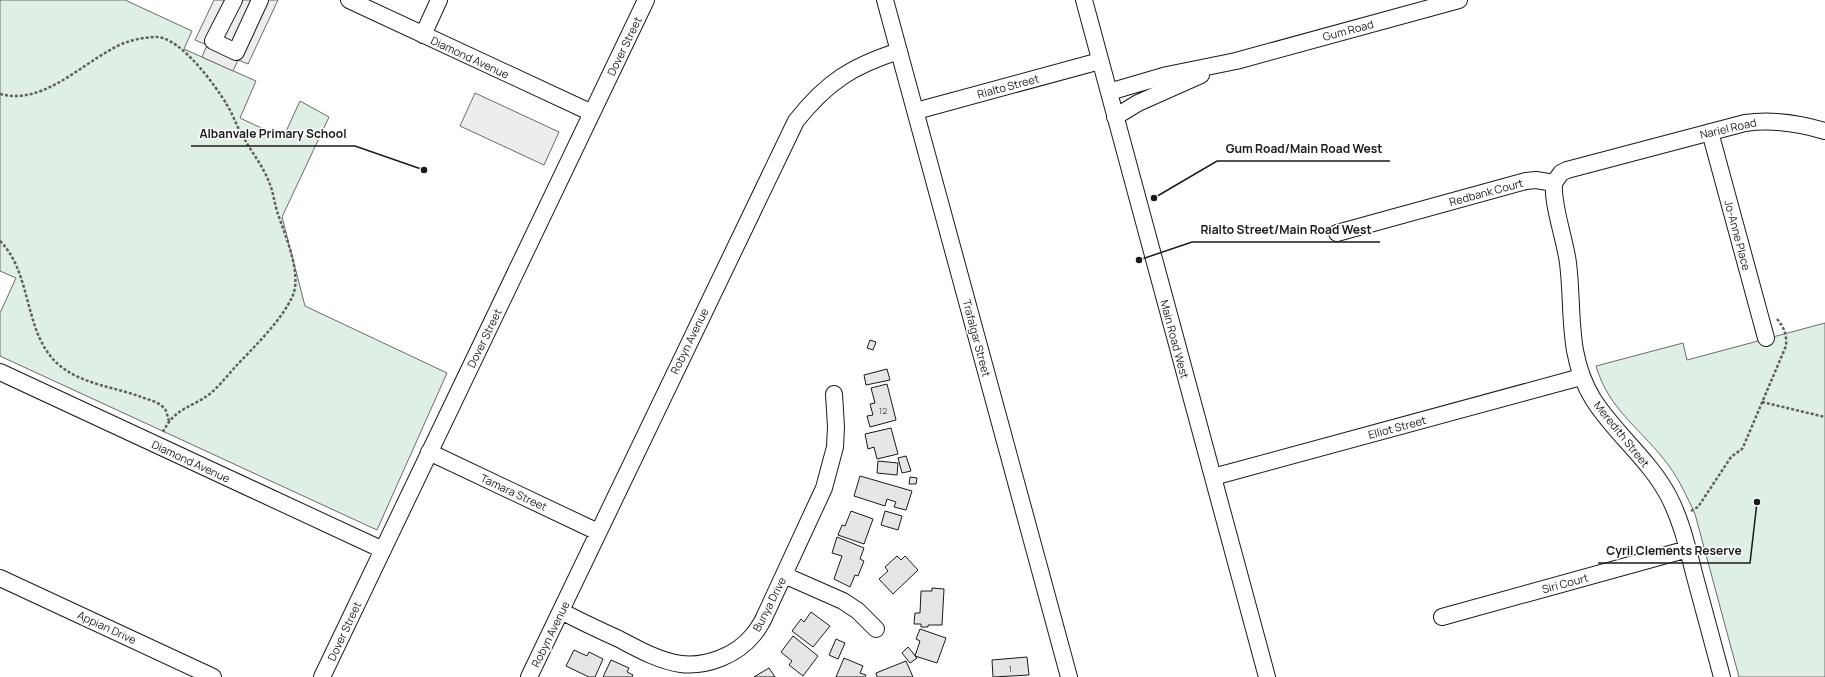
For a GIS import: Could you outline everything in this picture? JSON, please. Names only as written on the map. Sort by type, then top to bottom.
[{"type":"street","points":[[234,0],[213,41],[236,52],[260,0]]},
{"type":"street","name":"Diamond Avenue","points":[[349,0],[592,113]]},
{"type":"street","points":[[423,34],[439,0]]},
{"type":"street","name":"Dover Street","points":[[322,677],[646,0]]},
{"type":"street","name":"Trafalgar Street","points":[[885,0],[1069,677]]},
{"type":"street","name":"Main Road West","points":[[1084,0],[1268,677]]},
{"type":"street","name":"Gum Road","points":[[1109,92],[1167,76],[1236,61],[1459,0]]},
{"type":"street","name":"Robyn Avenue","points":[[529,677],[796,121],[821,91],[838,78],[875,59],[899,51]]},
{"type":"street","name":"Rialto Street","points":[[916,111],[1100,61]]},
{"type":"street","name":"Gum Road","points":[[1116,117],[1138,103],[1236,61]]},
{"type":"street","name":"Nariel Road","points":[[1554,183],[1557,178],[1567,170],[1710,132],[1764,121],[1800,124],[1825,131]]},
{"type":"street","name":"Jo-Anne Place","points":[[1710,132],[1766,338]]},
{"type":"street","name":"Redbank Court","points":[[1336,233],[1526,181],[1536,180],[1554,183]]},
{"type":"street","name":"Meredith Street","points":[[1554,183],[1554,199],[1568,263],[1573,342],[1581,377],[1602,413],[1658,479],[1668,496],[1677,516],[1688,549],[1722,677]]},
{"type":"street","name":"Diamond Avenue","points":[[0,372],[383,550]]},
{"type":"street","name":"Elliot Street","points":[[1213,477],[1581,377]]},
{"type":"street","name":"Bunya Drive","points":[[561,611],[641,650],[665,660],[682,664],[697,664],[727,655],[741,647],[753,635],[763,620],[824,488],[831,467],[836,427],[834,394]]},
{"type":"street","name":"Tamara Street","points":[[430,452],[598,532]]},
{"type":"street","name":"Siri Court","points":[[1442,617],[1688,549]]},
{"type":"street","points":[[784,575],[843,601],[858,611],[876,629]]},
{"type":"street","name":"Appian Drive","points":[[0,578],[213,677]]},
{"type":"path","points":[[0,94],[18,96],[39,91],[66,78],[121,44],[147,38],[167,39],[180,47],[218,90],[235,119],[242,136],[266,174],[273,193],[295,274],[294,293],[282,313],[257,344],[212,392],[184,409],[168,421],[157,445]]},
{"type":"path","points":[[0,241],[10,253],[22,278],[35,326],[43,344],[58,364],[69,372],[92,383],[156,402],[163,407],[167,413],[168,421]]},
{"type":"path","points":[[1677,516],[1698,507],[1731,457],[1742,449],[1786,346],[1785,334],[1782,325],[1777,320],[1775,312]]},
{"type":"path","points":[[1762,402],[1825,417]]},
{"type":"green space","points":[[0,0],[125,0],[192,31],[184,49],[256,81],[240,118],[283,138],[300,101],[329,117],[282,217],[305,306],[447,373],[377,530],[0,356],[0,313],[16,278],[0,271]]},
{"type":"green space","points":[[1825,323],[1825,677],[1739,677],[1695,514],[1680,483],[1669,466],[1609,396],[1596,366],[1683,343],[1687,360]]},
{"type":"shaded area","points":[[214,0],[278,0],[248,64],[238,60],[233,71],[202,57],[207,45],[195,40]]},
{"type":"shaded area","points":[[475,93],[559,132],[544,165],[460,126]]},
{"type":"building","points":[[870,340],[876,342],[873,350],[867,348]]},
{"type":"building","points":[[887,369],[890,380],[866,385],[864,375]]},
{"type":"building","points":[[887,384],[896,420],[870,427],[867,416],[873,415],[870,404],[875,403],[871,388]]},
{"type":"building","points":[[891,428],[898,454],[877,459],[874,447],[868,449],[865,434]]},
{"type":"building","points":[[906,456],[911,471],[902,473],[898,458]]},
{"type":"building","points":[[878,461],[898,463],[897,475],[877,473]]},
{"type":"building","points":[[860,476],[912,491],[906,510],[894,507],[896,502],[887,499],[885,506],[854,496]]},
{"type":"building","points":[[910,477],[917,478],[916,484],[909,484]]},
{"type":"building","points":[[851,511],[873,519],[864,544],[838,535],[842,525],[845,526]]},
{"type":"building","points":[[885,511],[902,516],[898,530],[881,525]]},
{"type":"building","points":[[837,537],[864,548],[860,559],[864,561],[858,576],[855,575],[850,587],[834,579],[842,556],[832,553]]},
{"type":"building","points":[[897,556],[901,560],[905,556],[918,570],[893,594],[879,579],[888,571],[885,567]]},
{"type":"building","points":[[932,588],[944,589],[942,625],[928,625],[928,627],[921,627],[921,624],[914,624],[915,613],[920,613],[921,591],[932,591]]},
{"type":"building","points":[[811,612],[830,626],[813,647],[792,631],[801,619],[804,622]]},
{"type":"building","points":[[920,629],[946,638],[937,663],[915,656],[920,641],[916,639]]},
{"type":"building","points":[[793,636],[818,656],[803,676],[789,665],[792,661],[781,652]]},
{"type":"building","points":[[836,639],[845,643],[838,659],[829,655]]},
{"type":"building","points":[[908,647],[917,658],[910,663],[902,653]]},
{"type":"building","points":[[574,650],[587,656],[589,652],[603,659],[595,677],[589,677],[566,666]]},
{"type":"building","points":[[1027,657],[1029,675],[993,677],[992,660]]},
{"type":"building","points":[[844,658],[863,666],[860,673],[866,675],[865,677],[836,677]]},
{"type":"building","points":[[611,660],[629,668],[627,672],[633,675],[632,677],[603,677]]},
{"type":"building","points":[[906,661],[913,677],[877,677],[876,673]]},
{"type":"building","points":[[769,668],[775,677],[754,677]]},
{"type":"place","name":"Albanvale Primary School","points":[[424,170]]},
{"type":"place","name":"Gum Road/Main Road West","points":[[1154,198]]},
{"type":"place","name":"Rialto Street/Main Road West","points":[[1139,260]]},
{"type":"place","name":"Cyril Clements Reserve","points":[[1757,502]]}]
